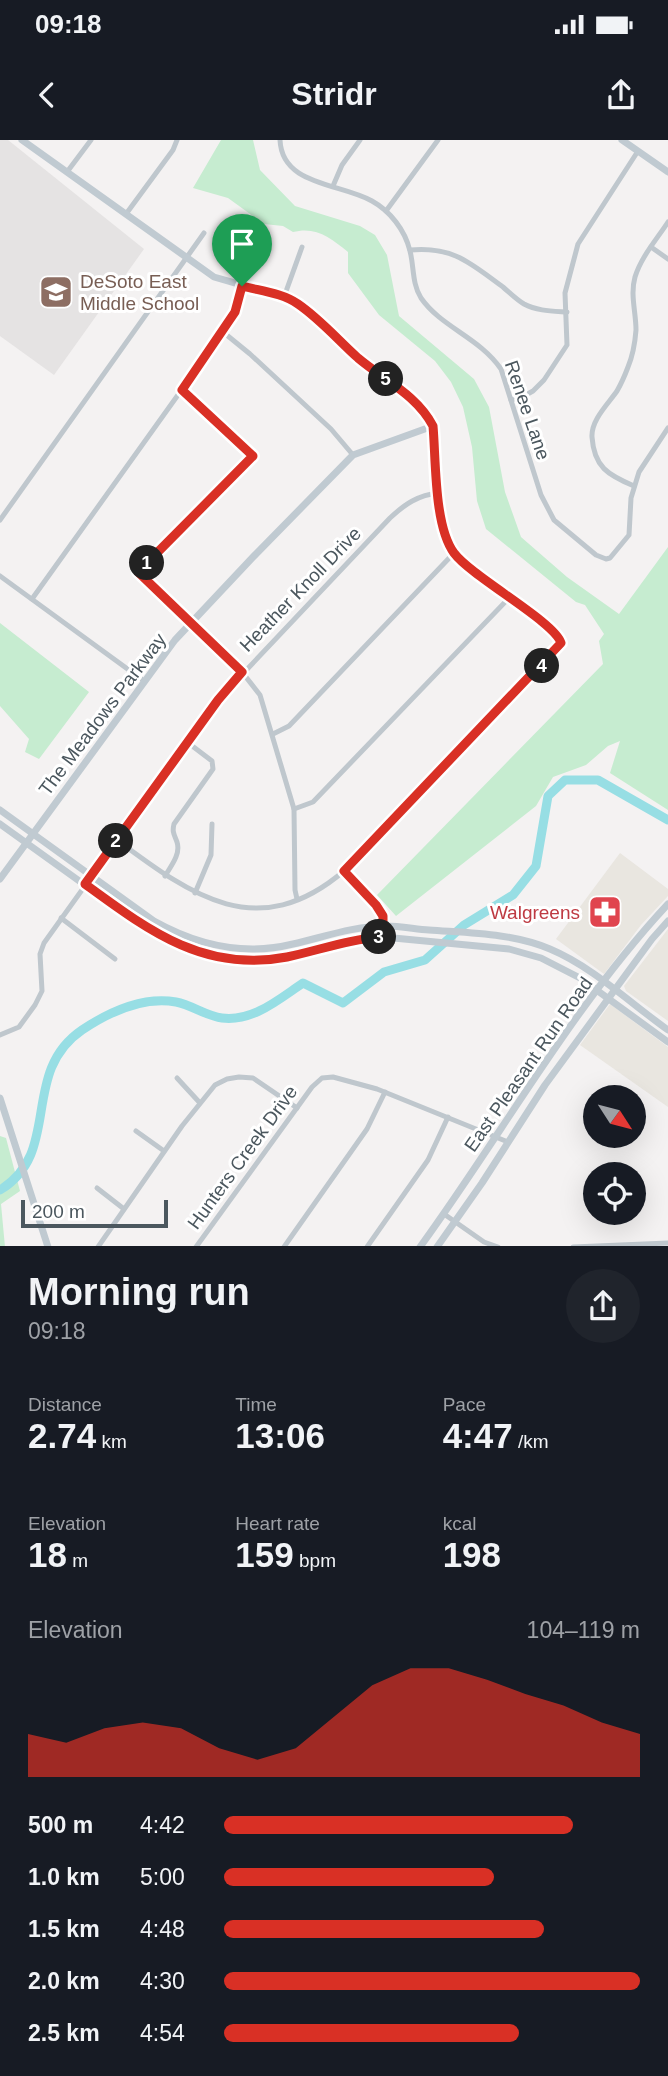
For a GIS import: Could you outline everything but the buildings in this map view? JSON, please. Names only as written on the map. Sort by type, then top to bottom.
[{"type":"main road","points":[[22,140],[214,277],[284,297],[299,305],[361,361],[408,395],[426,412],[433,426]]},
{"type":"main road","points":[[622,140],[668,172]]},
{"type":"main road","name":"The Meadows Parkway","points":[[0,878],[144,681],[191,623],[353,455],[433,426]]},
{"type":"main road","points":[[0,810],[168,928],[210,944],[230,948],[267,949],[326,934],[383,926],[520,939],[550,949],[604,982],[666,1029],[660,1036]]},
{"type":"main road","points":[[0,824],[163,938],[184,947],[220,957],[258,959],[284,958],[342,942],[383,937],[509,949],[541,958],[580,978],[668,1042]]},
{"type":"main road","name":"East Pleasant Run Road","points":[[421,1246],[534,1077],[604,982],[668,904]]},
{"type":"main road","name":"East Pleasant Run Road","points":[[438,1246],[545,1085],[668,921]]},
{"type":"main road","points":[[643,933],[652,939]]},
{"type":"main road","points":[[534,1077],[545,1085]]},
{"type":"main road","points":[[0,1098],[45,1244]]},
{"type":"street","points":[[67,172],[91,140]]},
{"type":"street","points":[[126,214],[173,150],[177,140]]},
{"type":"street","name":"Renee Lane","points":[[280,140],[282,154],[293,171],[373,201],[386,211],[402,230],[410,250],[419,295],[433,310],[491,354],[501,369],[541,495],[554,520],[597,555],[606,559],[629,535],[634,486]]},
{"type":"street","points":[[333,186],[342,165],[360,140]]},
{"type":"street","points":[[386,211],[438,140]]},
{"type":"street","points":[[511,400],[533,391],[567,345],[565,293],[578,244],[638,150]]},
{"type":"street","points":[[668,222],[651,247],[635,279],[633,298],[636,329],[631,359],[618,389],[599,414],[591,432],[597,460],[605,471],[634,486],[639,472],[668,428]]},
{"type":"street","points":[[0,520],[204,233]]},
{"type":"street","points":[[284,297],[302,247]]},
{"type":"street","points":[[651,247],[668,259]]},
{"type":"street","points":[[410,250],[446,250],[524,304],[547,311],[567,312]]},
{"type":"street","points":[[32,600],[223,332],[235,312],[242,286]]},
{"type":"street","points":[[223,332],[331,429],[353,455]]},
{"type":"street","points":[[182,390],[253,456],[138,572],[242,672],[260,695],[294,809],[297,899]]},
{"type":"street","points":[[117,840],[165,876],[195,894],[219,903],[253,908],[275,905],[317,892],[344,871],[561,643],[560,638],[544,624],[454,553],[440,520],[433,426]]},
{"type":"street","name":"Heather Knoll Drive","points":[[0,1035],[19,1027],[42,991],[40,954],[44,943],[218,700],[406,503],[424,495],[439,493]]},
{"type":"street","points":[[273,734],[289,726],[454,553]]},
{"type":"street","points":[[0,576],[144,681]]},
{"type":"street","points":[[294,809],[313,803],[509,598]]},
{"type":"street","points":[[165,876],[178,852],[179,844],[172,831],[174,824],[213,769],[212,761],[187,742]]},
{"type":"street","points":[[195,894],[211,855],[212,824]]},
{"type":"street","points":[[344,871],[383,916],[383,937]]},
{"type":"street","points":[[61,918],[115,959]]},
{"type":"street","name":"Hunters Creek Drive","points":[[198,1246],[312,1087],[322,1078],[328,1076],[385,1093],[508,1142]]},
{"type":"street","points":[[177,1078],[200,1103]]},
{"type":"street","points":[[99,1246],[164,1152],[215,1085],[227,1079],[253,1078],[297,1108]]},
{"type":"street","points":[[285,1246],[360,1140],[385,1093]]},
{"type":"street","points":[[369,1246],[428,1160],[448,1117]]},
{"type":"street","points":[[136,1132],[164,1152]]},
{"type":"street","points":[[97,1188],[124,1209]]},
{"type":"street","points":[[444,1214],[483,1244]]},
{"type":"street","points":[[610,1246],[668,1243]]},
{"type":"shaded area","name":"DeSoto East Middle School","points":[[0,140],[8,140],[144,249],[54,375],[0,336]]},
{"type":"shaded area","points":[[620,853],[668,889],[668,896],[641,925],[604,974],[556,939]]},
{"type":"shaded area","points":[[668,929],[668,1021],[626,991],[624,986]]},
{"type":"shaded area","points":[[610,1004],[668,1047],[668,1107],[646,1092],[646,1085],[637,1085],[580,1045]]},
{"type":"green space","points":[[221,140],[253,140],[260,170],[295,206],[360,226],[375,235],[387,255],[399,316],[474,379],[489,407],[505,492],[521,537],[567,577],[619,614],[668,547],[668,810],[610,773],[620,741],[608,746],[586,765],[553,777],[536,806],[396,916],[377,895],[603,664],[599,641],[604,634],[585,605],[576,602],[486,529],[477,501],[472,447],[463,407],[451,382],[435,361],[379,315],[348,273],[348,252],[323,234],[293,232],[283,226],[264,224],[228,198],[193,188]]},
{"type":"green space","points":[[0,623],[89,692],[39,759],[25,752],[29,739],[0,706]]},
{"type":"green space","points":[[0,1136],[6,1138],[20,1191],[1,1204],[5,1246],[0,1246]]},
{"type":"waterway","points":[[0,1190],[19,1174],[31,1155],[51,1068],[63,1048],[82,1030],[103,1017],[139,1003],[164,1001],[182,1003],[216,1017],[233,1018],[255,1013],[303,983],[343,1003],[384,972],[425,960],[464,925],[513,895],[536,866],[548,796],[565,780],[598,780],[668,820]]},
{"type":"place","name":"DeSoto East Middle School","points":[[56,292]]},
{"type":"place","name":"Walgreens","points":[[605,912]]},
{"type":"route","points":[[242,286],[284,297],[299,305],[361,361],[408,395],[426,412],[433,426],[440,520],[454,553],[544,624],[560,638],[561,643],[545,663],[344,871],[383,916],[383,937],[342,942],[284,958],[230,958],[184,947],[163,938],[85,884],[218,700],[242,672],[138,572],[253,456],[182,390],[235,312],[242,286]]}]
